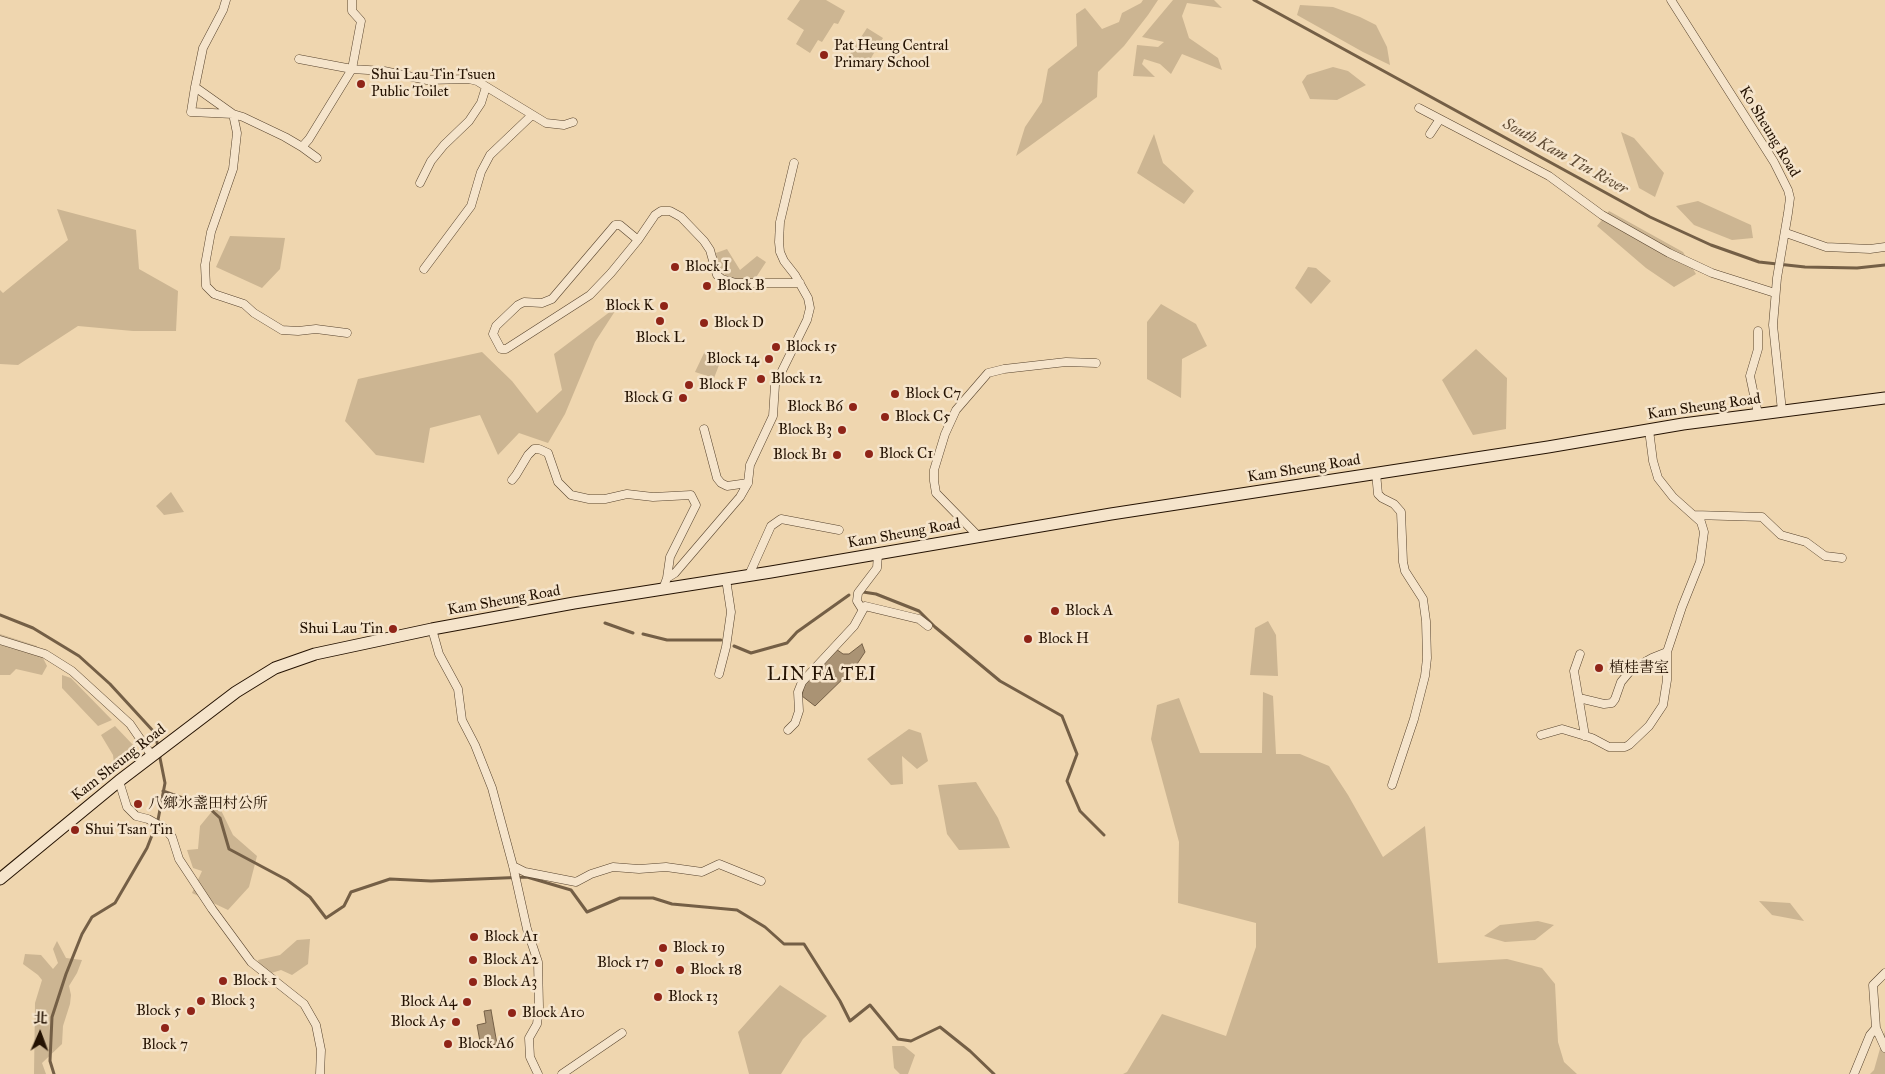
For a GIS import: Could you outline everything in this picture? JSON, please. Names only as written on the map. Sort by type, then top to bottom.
[{"type":"main road","name":"Kam Sheung Road","points":[[0,879],[119,781],[236,692],[275,668],[315,654],[432,629],[665,584],[726,579],[1111,514],[1649,430],[1885,398]]},
{"type":"street","points":[[226,0],[223,10],[203,48],[194,87],[192,112],[233,114]]},
{"type":"street","points":[[302,147],[309,139],[352,69],[361,21],[352,11],[352,0]]},
{"type":"street","name":"Ko Sheung Road","points":[[1671,0],[1786,183],[1790,198],[1786,233],[1776,283],[1774,325],[1782,412]]},
{"type":"street","points":[[299,59],[352,69],[384,71],[437,81],[469,79],[477,81],[546,123],[564,125],[573,122]]},
{"type":"street","points":[[194,87],[233,114],[264,126],[302,147],[317,158]]},
{"type":"street","points":[[420,183],[444,144],[469,121],[481,102],[486,87]]},
{"type":"street","points":[[1419,108],[1549,176],[1602,215],[1669,253],[1712,273],[1775,293]]},
{"type":"street","points":[[233,114],[237,133],[233,169],[211,232],[205,265],[206,286],[214,294],[244,304],[254,313],[282,330],[316,329],[347,333]]},
{"type":"street","points":[[424,269],[471,206],[482,172],[490,155],[532,114]]},
{"type":"street","points":[[1430,134],[1440,119]]},
{"type":"street","points":[[665,584],[676,574],[734,505],[748,483],[750,465],[773,416],[775,385],[810,308],[808,298],[800,283],[780,252],[779,233],[794,163]]},
{"type":"street","points":[[638,240],[620,225],[615,225],[552,299],[542,303],[524,302],[518,305],[496,326],[493,334],[502,349],[506,349],[590,295],[638,240],[655,215],[661,211],[670,211],[681,217],[704,241],[710,250],[717,275],[722,279],[736,283],[800,283]]},
{"type":"street","points":[[1786,233],[1826,247],[1885,248]]},
{"type":"street","points":[[1758,331],[1758,349],[1750,376],[1758,414]]},
{"type":"street","points":[[979,537],[936,493],[934,470],[945,434],[956,410],[988,373],[1004,369],[1066,362],[1096,363]]},
{"type":"street","points":[[704,429],[721,484],[727,486],[748,483]]},
{"type":"street","points":[[1541,735],[1562,729],[1585,736],[1609,747],[1620,748],[1629,745],[1649,726],[1660,712],[1666,693],[1667,652],[1700,562],[1703,551],[1703,526],[1694,515],[1673,498],[1658,478],[1653,461],[1649,430]]},
{"type":"street","points":[[512,480],[528,455],[534,449],[538,449],[548,453],[558,482],[571,494],[588,499],[605,499],[627,494],[653,497],[691,495],[696,505],[670,557],[665,584]]},
{"type":"street","points":[[1376,473],[1378,494],[1394,504],[1401,512],[1403,562],[1405,571],[1422,598],[1426,621],[1428,658],[1414,718],[1392,785]]},
{"type":"street","points":[[1694,515],[1762,517],[1781,535],[1806,542],[1825,556],[1842,558]]},
{"type":"street","points":[[749,575],[770,526],[781,519],[839,530]]},
{"type":"street","points":[[862,609],[857,602],[858,593],[877,568],[878,554]]},
{"type":"street","points":[[719,674],[726,647],[731,612],[726,579]]},
{"type":"street","points":[[788,730],[795,724],[799,711],[798,692],[802,682],[854,626],[862,609],[868,606],[919,619],[928,626]]},
{"type":"street","points":[[432,629],[439,654],[458,689],[462,720],[476,745],[492,788],[527,929],[538,962],[539,1007],[537,1024],[529,1038],[530,1056],[538,1074]]},
{"type":"street","points":[[0,640],[45,654],[72,671],[130,724],[153,755]]},
{"type":"street","points":[[1579,698],[1604,704],[1612,703],[1621,682],[1631,670],[1667,652]]},
{"type":"street","points":[[1580,654],[1574,671],[1585,736]]},
{"type":"street","points":[[119,781],[127,807],[136,816],[148,819],[164,828],[172,837],[179,859],[212,909],[251,962],[304,1004],[316,1025],[322,1050],[320,1074]]},
{"type":"street","points":[[513,869],[576,882],[591,874],[612,867],[639,869],[666,867],[702,872],[719,864],[761,881]]},
{"type":"street","points":[[1885,973],[1873,985],[1876,1028],[1885,1048]]},
{"type":"street","points":[[1854,1074],[1870,1035],[1876,1028]]},
{"type":"street","points":[[562,1074],[622,1033]]},
{"type":"shaded area","points":[[800,0],[826,0],[845,11],[838,24],[834,23],[822,42],[818,40],[810,53],[796,44],[804,30],[787,19]]},
{"type":"shaded area","points":[[1143,0],[1158,0],[1124,46],[1098,72],[1097,97],[1016,156],[1025,127],[1042,102],[1048,69],[1077,46],[1076,14],[1085,8],[1102,29],[1119,22],[1122,13]]},
{"type":"shaded area","points":[[1173,0],[1214,0],[1222,8],[1187,3],[1182,16],[1189,38],[1218,58],[1222,70],[1182,54],[1171,74],[1160,64],[1144,59],[1142,64],[1155,77],[1133,76],[1137,45],[1158,47],[1164,42],[1142,37]]},
{"type":"shaded area","points":[[1300,5],[1333,7],[1376,25],[1387,47],[1390,65],[1297,15]]},
{"type":"shaded area","points":[[867,28],[883,38],[865,68],[848,57]]},
{"type":"shaded area","points":[[1333,67],[1348,71],[1366,85],[1337,100],[1310,99],[1302,82],[1307,75]]},
{"type":"shaded area","points":[[1621,132],[1634,138],[1664,173],[1655,197],[1639,188]]},
{"type":"shaded area","points":[[1154,134],[1163,163],[1194,191],[1184,204],[1137,173]]},
{"type":"shaded area","points":[[1698,201],[1751,225],[1753,238],[1732,240],[1694,225],[1676,206]]},
{"type":"shaded area","points":[[57,209],[136,230],[139,269],[178,291],[176,331],[133,331],[78,326],[18,365],[0,364],[0,290],[3,293],[68,240]]},
{"type":"shaded area","points":[[1609,211],[1683,252],[1696,274],[1674,287],[1646,268],[1597,226]]},
{"type":"shaded area","points":[[230,236],[285,238],[280,269],[262,288],[216,267]]},
{"type":"shaded area","points":[[727,249],[740,270],[757,256],[766,262],[753,282],[734,279],[718,271],[716,253]]},
{"type":"shaded area","points":[[1308,267],[1316,268],[1331,281],[1311,304],[1295,288]]},
{"type":"shaded area","points":[[1161,304],[1196,324],[1207,346],[1182,359],[1181,398],[1147,379],[1147,322]]},
{"type":"shaded area","points":[[619,305],[595,342],[565,414],[548,443],[519,433],[498,455],[480,415],[430,428],[424,463],[376,455],[345,421],[358,379],[482,352],[512,381],[537,413],[562,390],[554,354]]},
{"type":"shaded area","points":[[1476,349],[1507,378],[1506,429],[1473,435],[1442,380]]},
{"type":"shaded area","points":[[705,351],[717,355],[721,360],[714,378],[695,372]]},
{"type":"shaded area","points":[[171,492],[184,512],[164,515],[156,506]]},
{"type":"shaded area","points":[[1268,621],[1276,635],[1278,676],[1250,675],[1255,628]]},
{"type":"shaded area","points":[[0,634],[37,646],[47,666],[42,675],[16,669],[10,675],[0,675]]},
{"type":"shaded area","points":[[862,644],[865,652],[855,667],[815,706],[802,696],[804,685],[836,649],[843,654],[849,654]]},
{"type":"shaded area","points":[[62,675],[71,678],[112,720],[98,726],[62,688]]},
{"type":"shaded area","points":[[1263,692],[1273,696],[1276,754],[1300,754],[1329,766],[1348,795],[1383,857],[1425,826],[1438,963],[1507,959],[1542,968],[1555,984],[1558,1042],[1564,1062],[1577,1074],[1123,1074],[1127,1072],[1162,1014],[1226,1036],[1256,947],[1256,923],[1178,903],[1179,842],[1151,739],[1157,705],[1179,698],[1200,753],[1262,753]]},
{"type":"shaded area","points":[[115,726],[134,746],[115,773],[113,755],[101,735]]},
{"type":"shaded area","points":[[909,729],[921,733],[928,761],[917,769],[902,756],[903,784],[891,785],[867,759]]},
{"type":"shaded area","points":[[976,782],[998,818],[1010,848],[959,850],[947,834],[938,785]]},
{"type":"shaded area","points":[[218,804],[233,835],[257,856],[249,887],[228,910],[192,893],[202,871],[193,868],[187,850],[198,849],[200,826]]},
{"type":"shaded area","points":[[1759,901],[1790,903],[1804,921],[1772,915]]},
{"type":"shaded area","points":[[1538,921],[1554,925],[1535,940],[1505,942],[1484,936],[1500,925]]},
{"type":"shaded area","points":[[310,939],[308,964],[292,975],[281,970],[262,976],[258,960],[280,955],[297,940]]},
{"type":"shaded area","points":[[57,941],[66,958],[82,960],[69,986],[70,1004],[63,1026],[62,1044],[42,1063],[46,1074],[34,1074],[35,1003],[42,980],[23,964],[25,954],[41,955],[53,969],[58,963],[53,949]]},
{"type":"shaded area","points":[[780,985],[827,1016],[803,1039],[781,1074],[749,1074],[738,1032]]},
{"type":"shaded area","points":[[491,1010],[497,1044],[481,1047],[477,1025],[486,1023],[484,1011]]},
{"type":"shaded area","points":[[1885,1031],[1885,1074],[1870,1074],[1874,1070]]},
{"type":"shaded area","points":[[892,1046],[904,1046],[915,1055],[908,1074],[900,1074],[894,1068]]},
{"type":"waterway","name":"South Kam Tin River","points":[[1254,0],[1650,217],[1711,245],[1759,262],[1805,267],[1857,268],[1885,265]]},
{"type":"waterway","points":[[863,592],[876,594],[919,611],[935,627],[1000,681],[1062,716],[1077,754],[1067,781],[1080,811],[1104,835]]},
{"type":"waterway","points":[[734,646],[751,653],[787,643],[797,632],[849,595]]},
{"type":"waterway","points":[[0,615],[33,628],[79,656],[110,684],[155,733],[158,747]]},
{"type":"waterway","points":[[605,623],[633,633]]},
{"type":"waterway","points":[[643,634],[667,640],[721,640]]},
{"type":"waterway","points":[[54,1074],[50,1061],[52,1017],[82,934],[92,917],[115,903],[147,848],[158,820],[165,783],[159,753]]},
{"type":"waterway","points":[[163,791],[208,807],[220,818],[229,849],[287,880],[310,897],[326,918],[344,906],[351,892],[390,879],[431,881],[527,877],[571,890],[587,912],[620,898],[653,898],[672,904],[737,910],[765,927],[784,944],[804,944],[840,1001],[850,1021],[870,1005],[898,1039],[911,1041],[940,1027],[970,1051],[994,1074]]},
{"type":"place","name":"Pat Heung Central Primary School","points":[[824,55]]},
{"type":"place","name":"Shui Lau Tin Tsuen Public Toilet","points":[[361,84]]},
{"type":"place","name":"Block I","points":[[675,267]]},
{"type":"place","name":"Block B","points":[[707,286]]},
{"type":"place","name":"Block K","points":[[664,306]]},
{"type":"place","name":"Block L","points":[[660,321]]},
{"type":"place","name":"Block D","points":[[704,323]]},
{"type":"place","name":"Block 15","points":[[776,347]]},
{"type":"place","name":"Block 14","points":[[769,359]]},
{"type":"place","name":"Block 12","points":[[761,379]]},
{"type":"place","name":"Block F","points":[[689,385]]},
{"type":"place","name":"Block C7","points":[[895,394]]},
{"type":"place","name":"Block G","points":[[683,398]]},
{"type":"place","name":"Block B6","points":[[853,407]]},
{"type":"place","name":"Block C5","points":[[885,417]]},
{"type":"place","name":"Block B3","points":[[842,430]]},
{"type":"place","name":"Block C1","points":[[869,454]]},
{"type":"place","name":"Block B1","points":[[837,455]]},
{"type":"place","name":"Block A","points":[[1055,611]]},
{"type":"place","name":"Shui Lau Tin","points":[[393,629]]},
{"type":"place","name":"Block H","points":[[1028,639]]},
{"type":"place","name":"植桂書室","points":[[1599,668]]},
{"type":"place","name":"八鄉水盞田村公所","points":[[138,804]]},
{"type":"place","name":"Shui Tsan Tin","points":[[75,830]]},
{"type":"place","name":"Block A1","points":[[474,937]]},
{"type":"place","name":"Block 19","points":[[663,948]]},
{"type":"place","name":"Block A2","points":[[473,960]]},
{"type":"place","name":"Block 17","points":[[659,963]]},
{"type":"place","name":"Block 18","points":[[680,970]]},
{"type":"place","name":"Block 1","points":[[223,981]]},
{"type":"place","name":"Block A3","points":[[473,982]]},
{"type":"place","name":"Block 13","points":[[658,997]]},
{"type":"place","name":"Block 3","points":[[201,1001]]},
{"type":"place","name":"Block A4","points":[[467,1002]]},
{"type":"place","name":"Block 5","points":[[191,1011]]},
{"type":"place","name":"Block A10","points":[[512,1013]]},
{"type":"place","name":"Block A5","points":[[456,1022]]},
{"type":"place","name":"Block 7","points":[[165,1028]]},
{"type":"place","name":"Block A6","points":[[448,1044]]},
{"type":"district","name":"LIN FA TEI","points":[[822,676]]}]
